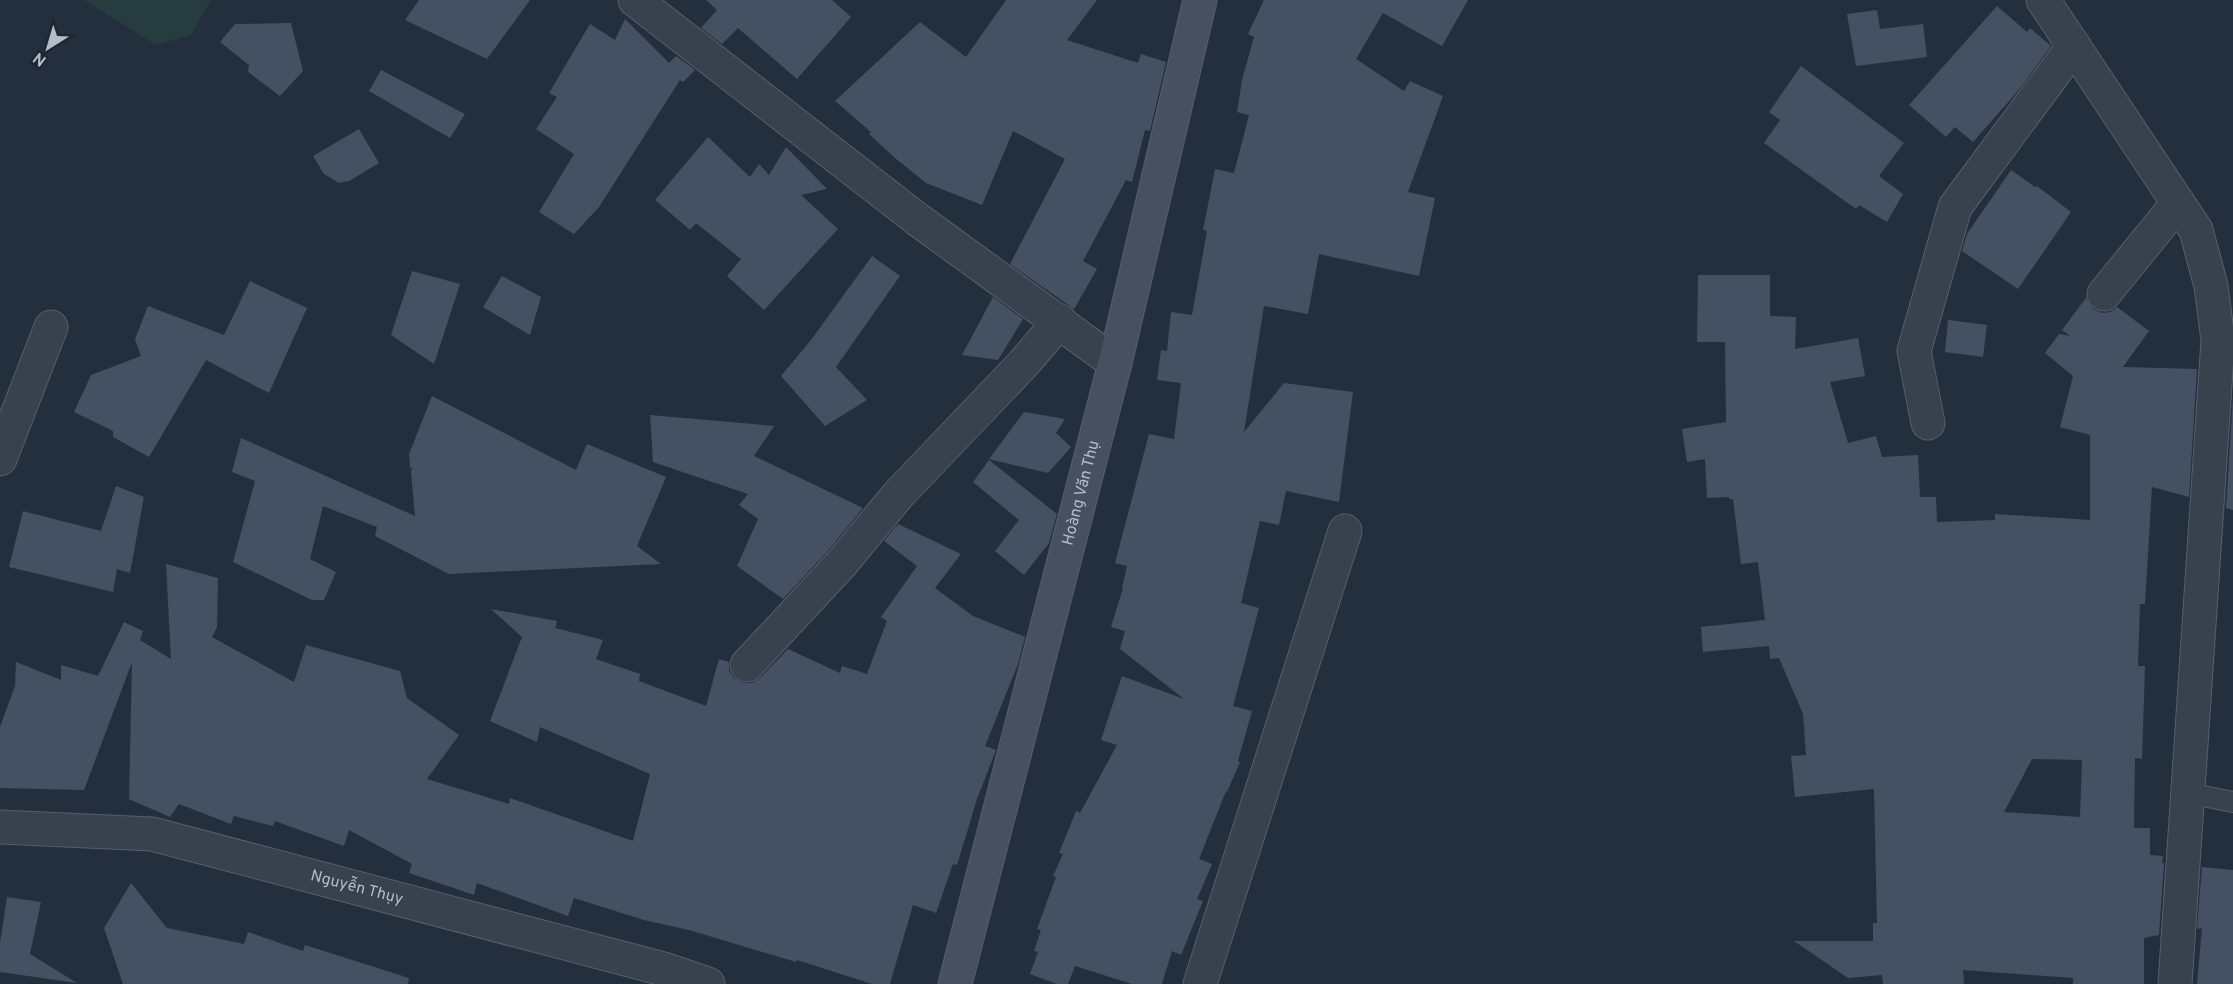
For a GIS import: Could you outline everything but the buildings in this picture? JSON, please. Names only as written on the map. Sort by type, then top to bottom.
[{"type":"main road","name":"Hoàng Văn Thụ","points":[[955,984],[1116,363],[1200,0]]},
{"type":"street","points":[[635,0],[916,219],[1116,363]]},
{"type":"street","points":[[2043,0],[2196,230],[2211,286],[2218,340],[2175,984]]},
{"type":"street","points":[[1928,423],[1914,351],[1955,207],[2074,46]]},
{"type":"street","points":[[2104,294],[2178,203]]},
{"type":"street","points":[[747,665],[841,564],[898,495],[1023,364],[1060,321]]},
{"type":"street","points":[[0,459],[51,327]]},
{"type":"street","points":[[1200,984],[1345,531]]},
{"type":"street","name":"Nguyễn Thụy","points":[[0,827],[152,834],[667,970],[708,984]]},
{"type":"lane","points":[[2188,793],[2233,802]]},
{"type":"green space","points":[[84,0],[211,0],[191,35],[156,45]]}]
